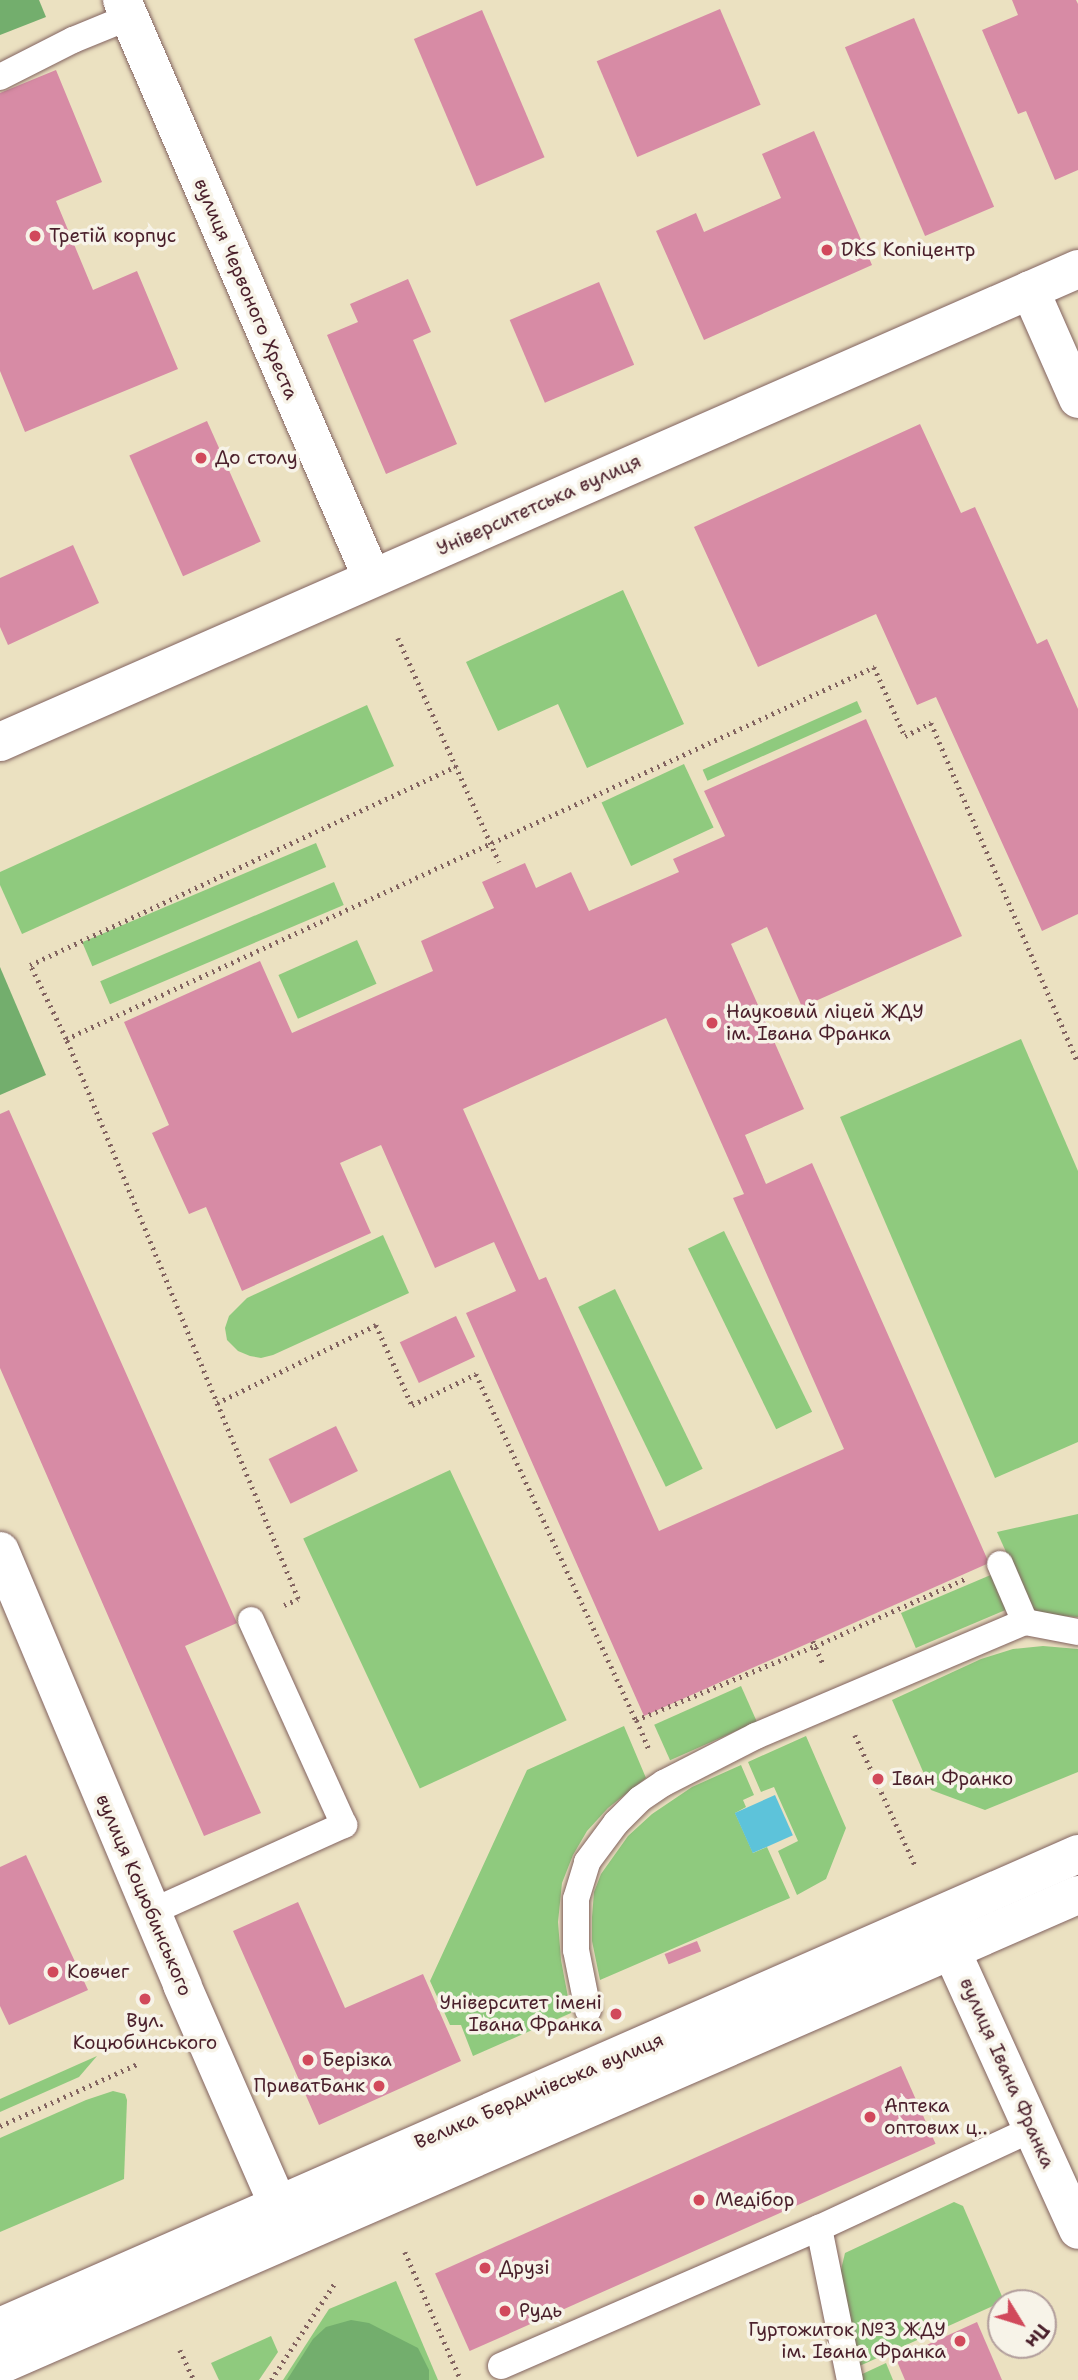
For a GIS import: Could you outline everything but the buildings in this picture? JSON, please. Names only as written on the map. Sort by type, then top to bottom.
[{"type":"main road","name":"вулиця Червоного Хреста","points":[[125,8],[372,578]]},
{"type":"main road","name":"Університетська вулиця","points":[[0,742],[1078,269]]},
{"type":"main road","points":[[1030,290],[1078,399]]},
{"type":"main road","name":"вулиця Коцюбинського","points":[[0,1551],[151,1912],[285,2220]]},
{"type":"main road","name":"Велика Бердичівська вулиця","points":[[0,2365],[285,2220],[716,2015],[1078,1854]]},
{"type":"main road","name":"Велика Бердичівська вулиця","points":[[0,2327],[285,2220],[951,1951],[1078,1895]]},
{"type":"main road","name":"вулиця Івана Франка","points":[[936,1916],[1078,2230]]},
{"type":"lane","points":[[0,78],[73,40],[125,8]]},
{"type":"lane","points":[[1000,1564],[1026,1622]]},
{"type":"lane","points":[[151,1912],[344,1825],[251,1620]]},
{"type":"lane","points":[[589,2010],[574,1922],[579,1881],[598,1844],[640,1799],[664,1783],[756,1736],[1026,1622],[1078,1632]]},
{"type":"lane","points":[[501,2366],[819,2228],[1032,2129]]},
{"type":"lane","points":[[819,2228],[850,2380]]},
{"type":"path","points":[[398,638],[499,862]]},
{"type":"path","points":[[66,1039],[874,667],[905,736],[931,723],[1078,1063]]},
{"type":"path","points":[[251,1620],[298,1599],[66,1039],[30,965],[456,766]]},
{"type":"path","points":[[217,1403],[376,1325],[412,1405],[476,1374],[664,1783]]},
{"type":"path","points":[[636,1720],[1000,1564]]},
{"type":"path","points":[[814,1644],[916,1867]]},
{"type":"path","points":[[0,2126],[137,2064]]},
{"type":"path","points":[[405,2252],[461,2380]]},
{"type":"path","points":[[271,2380],[334,2284]]},
{"type":"path","points":[[180,2350],[194,2380]]},
{"type":"green space","points":[[0,0],[39,0],[46,17],[0,35]]},
{"type":"green space","points":[[623,590],[684,724],[587,768],[558,704],[498,731],[466,662]]},
{"type":"green space","points":[[857,701],[862,712],[707,781],[703,770]]},
{"type":"green space","points":[[367,705],[394,766],[22,934],[0,885],[0,872]]},
{"type":"green space","points":[[684,764],[714,827],[631,866],[602,802]]},
{"type":"green space","points":[[316,843],[326,867],[92,966],[82,942]]},
{"type":"green space","points":[[334,882],[344,905],[110,1004],[100,981]]},
{"type":"green space","points":[[357,940],[377,984],[298,1019],[278,975]]},
{"type":"green space","points":[[0,967],[46,1075],[0,1095]]},
{"type":"green space","points":[[1021,1039],[1078,1171],[1078,1442],[995,1478],[840,1117]]},
{"type":"green space","points":[[724,1231],[812,1412],[776,1429],[688,1249]]},
{"type":"green space","points":[[383,1235],[409,1293],[273,1355],[261,1358],[250,1356],[238,1351],[227,1340],[225,1328],[229,1316],[247,1298]]},
{"type":"green space","points":[[615,1289],[703,1469],[666,1487],[578,1307]]},
{"type":"green space","points":[[450,1470],[567,1720],[420,1789],[303,1538]]},
{"type":"green space","points":[[1078,1514],[1078,1617],[1034,1614],[997,1532]]},
{"type":"green space","points":[[993,1574],[1008,1609],[916,1648],[901,1613]]},
{"type":"green space","points":[[1043,1646],[1078,1649],[1078,1772],[985,1810],[931,1790],[892,1700],[981,1659],[1013,1649]]},
{"type":"green space","points":[[741,1686],[757,1722],[670,1760],[654,1725]]},
{"type":"green space","points":[[624,1726],[646,1778],[608,1808],[587,1831],[573,1855],[562,1883],[558,1922],[561,1960],[571,2013],[473,2056],[461,2025],[450,2025],[430,1981],[527,1770]]},
{"type":"green space","points":[[806,1736],[846,1828],[826,1879],[797,1895],[778,1851],[798,1841],[774,1787],[761,1792],[748,1762]]},
{"type":"green space","points":[[741,1765],[754,1795],[743,1800],[746,1807],[735,1813],[753,1853],[767,1847],[790,1898],[600,1980],[592,1941],[592,1917],[594,1892],[601,1874],[628,1836],[652,1814],[692,1787]]},
{"type":"green space","points":[[97,2056],[79,2077],[0,2112],[0,2099]]},
{"type":"green space","points":[[113,2091],[125,2094],[127,2100],[124,2179],[0,2232],[0,2138]]},
{"type":"green space","points":[[954,2202],[963,2206],[999,2289],[987,2289],[987,2309],[855,2368],[840,2274],[845,2253]]},
{"type":"green space","points":[[396,2281],[438,2380],[283,2380],[329,2309]]},
{"type":"green space","points":[[351,2320],[369,2323],[418,2348],[429,2370],[429,2380],[287,2380],[313,2339],[326,2327]]},
{"type":"green space","points":[[271,2336],[278,2352],[259,2380],[219,2380],[211,2363]]},
{"type":"green space","points":[[886,2363],[893,2380],[859,2380],[858,2376]]},
{"type":"water","points":[[775,1795],[793,1835],[753,1853],[735,1813]]},
{"type":"place","name":"Третій корпус","points":[[35,236]]},
{"type":"place","name":"DKS Копіцентр","points":[[827,250]]},
{"type":"place","name":"До столу","points":[[201,458]]},
{"type":"place","name":"Науковий ліцей ЖДУ ім. Івана Франка","points":[[712,1023]]},
{"type":"place","name":"Іван Франко","points":[[878,1779]]},
{"type":"place","name":"Ковчег","points":[[53,1972]]},
{"type":"place","name":"Вул. Коцюбинського","points":[[145,1999]]},
{"type":"place","name":"Університет імені Івана Франка","points":[[616,2014]]},
{"type":"place","name":"Берізка","points":[[308,2060]]},
{"type":"place","name":"ПриватБанк","points":[[379,2086]]},
{"type":"place","name":"Аптека оптових ц‥","points":[[870,2117]]},
{"type":"place","name":"Медібор","points":[[699,2200]]},
{"type":"place","name":"Друзі","points":[[485,2268]]},
{"type":"place","name":"Рудь","points":[[505,2311]]},
{"type":"place","name":"Гуртожиток №3 ЖДУ ім. Івана Франка","points":[[960,2341]]}]
